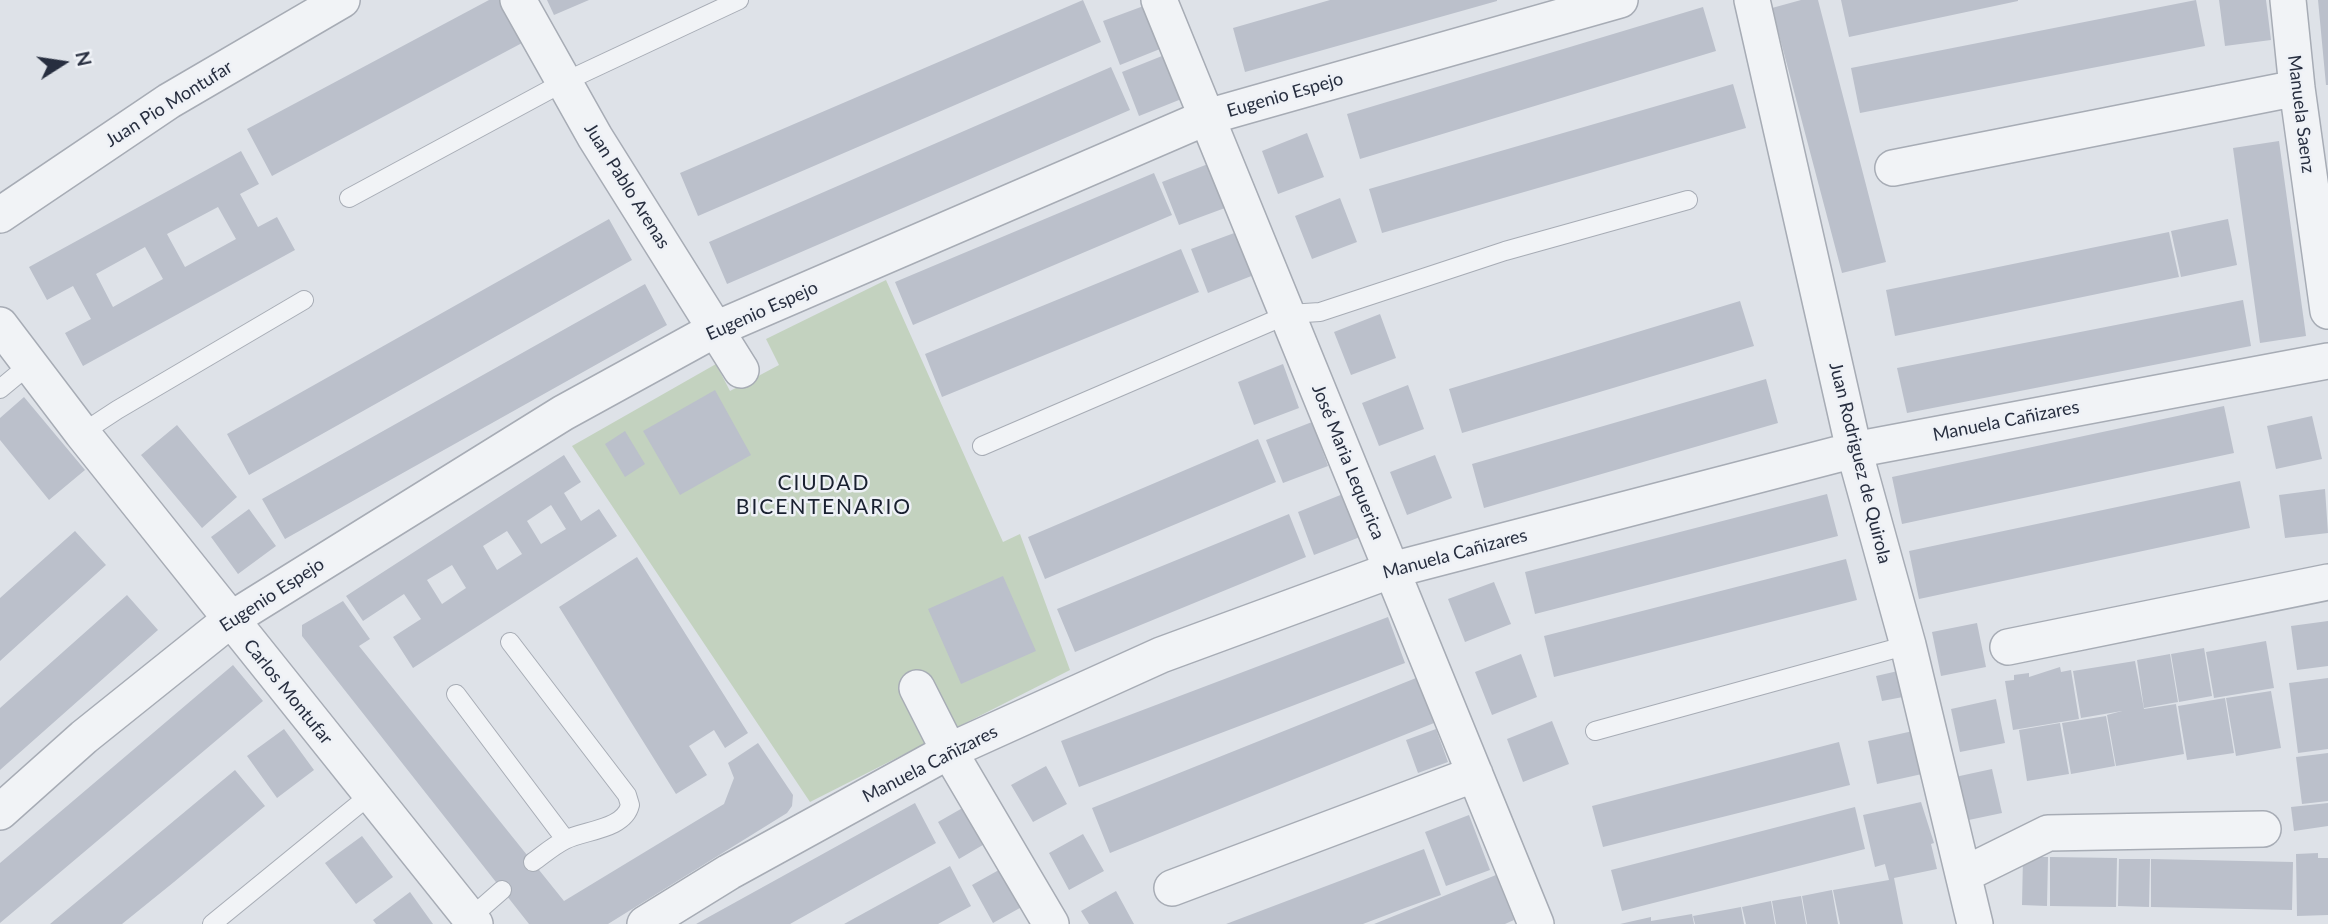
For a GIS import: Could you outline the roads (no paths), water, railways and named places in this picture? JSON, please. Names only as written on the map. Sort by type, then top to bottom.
[{"type":"street","name":"Juan Pio Montufar","points":[[0,215],[169,101],[342,0]]},
{"type":"street","name":"Juan Pablo Arenas","points":[[518,0],[595,137],[741,370]]},
{"type":"street","name":"José Maria Lequerica","points":[[1159,0],[1536,924]]},
{"type":"street","name":"Eugenio Espejo","points":[[0,812],[84,737],[230,620],[563,413],[716,329],[1207,117],[1620,0]]},
{"type":"street","name":"Juan Rodriguez de Quirola","points":[[1752,0],[1854,450],[1908,645],[1975,924]]},
{"type":"street","name":"Manuela Saenz","points":[[2288,0],[2297,88],[2328,311]]},
{"type":"street","points":[[1893,168],[2297,88]]},
{"type":"street","name":"Carlos Montufar","points":[[0,325],[230,620],[472,921]]},
{"type":"street","name":"Manuela Cañizares","points":[[645,924],[729,872],[949,751],[1161,655],[1392,570],[1854,450],[2328,361]]},
{"type":"street","points":[[2008,647],[2328,582]]},
{"type":"street","points":[[917,688],[949,751],[1051,924]]},
{"type":"street","points":[[1172,888],[1475,774]]},
{"type":"street","points":[[1965,874],[2048,833],[2263,829]]},
{"type":"lane","points":[[349,198],[564,82],[739,0]]},
{"type":"lane","points":[[982,446],[1289,314],[1320,312],[1506,251],[1688,200]]},
{"type":"lane","points":[[82,433],[304,300]]},
{"type":"lane","points":[[0,388],[30,365]]},
{"type":"lane","points":[[510,642],[629,800],[626,814],[613,822],[565,839],[533,862]]},
{"type":"lane","points":[[1595,731],[1908,645]]},
{"type":"lane","points":[[456,694],[565,839]]},
{"type":"lane","points":[[212,924],[370,795]]},
{"type":"lane","points":[[472,921],[502,890]]},
{"type":"district","name":"CIUDAD BICENTENARIO","points":[[824,495]]}]
